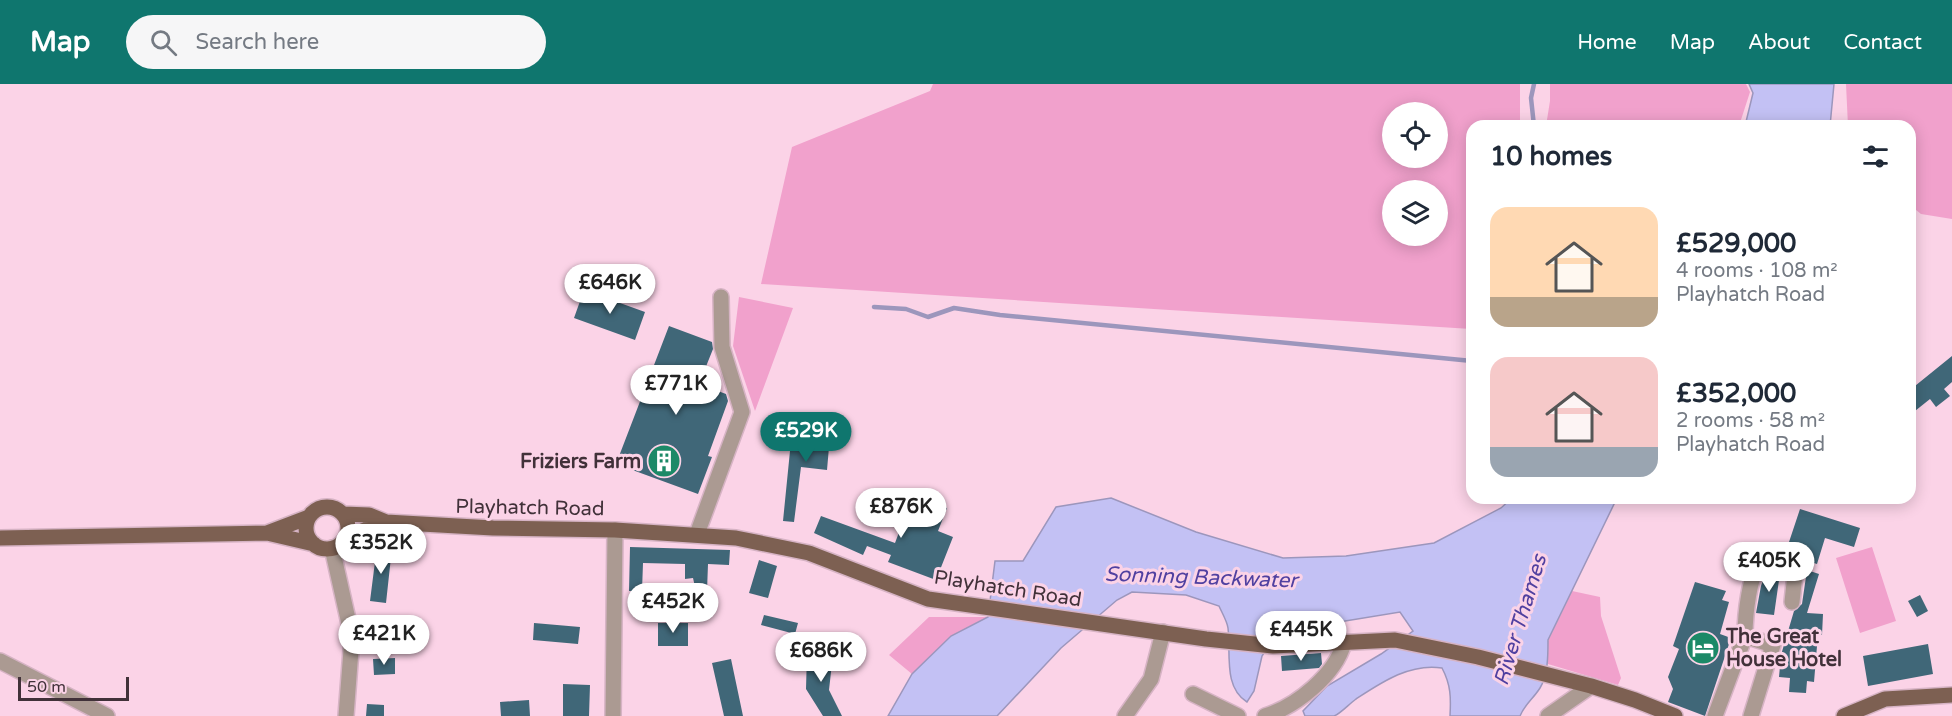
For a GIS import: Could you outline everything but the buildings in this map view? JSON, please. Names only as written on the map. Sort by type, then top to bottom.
[{"type":"main road","points":[[0,538],[267,533],[333,548],[346,537],[348,525],[343,514],[328,507],[320,508],[309,517],[267,533]]},
{"type":"main road","name":"Playhatch Road","points":[[343,514],[369,515],[386,522],[493,528],[697,534],[782,546],[831,561],[928,599],[1274,646],[1395,640],[1478,657],[1586,685],[1635,700],[1675,716]]},
{"type":"main road","points":[[309,517],[306,528],[314,544]]},
{"type":"main road","name":"Playhatch Road","points":[[346,537],[386,522]]},
{"type":"main road","points":[[1844,716],[1885,699],[1952,694]]},
{"type":"street","points":[[697,534],[742,412],[722,347],[721,297]]},
{"type":"street","points":[[613,716],[615,530]]},
{"type":"street","points":[[333,548],[352,637],[346,716]]},
{"type":"street","points":[[1715,716],[1745,636],[1745,613],[1756,566],[1763,558],[1792,566],[1795,574],[1792,602]]},
{"type":"street","points":[[1125,716],[1151,679],[1171,632]]},
{"type":"street","points":[[1745,636],[1773,645],[1751,716]]},
{"type":"street","points":[[1274,714],[1325,675],[1335,664],[1344,643]]},
{"type":"street","points":[[0,661],[107,716]]},
{"type":"street","points":[[1548,716],[1586,685]]},
{"type":"street","points":[[1193,694],[1238,716]]},
{"type":"shaded area","points":[[933,84],[1520,84],[1520,120],[1466,120],[1466,329],[761,284],[792,147],[930,91]]},
{"type":"shaded area","points":[[1550,84],[1746,84],[1750,92],[1741,120],[1547,120]]},
{"type":"shaded area","points":[[1846,84],[1952,84],[1952,219],[1921,214],[1916,210],[1916,120],[1848,120]]},
{"type":"shaded area","points":[[739,297],[793,308],[755,411],[733,346]]},
{"type":"shaded area","points":[[1872,547],[1896,621],[1860,633],[1836,558]]},
{"type":"shaded area","points":[[1572,591],[1600,597],[1601,616],[1621,678],[1618,685],[1548,664],[1548,641]]},
{"type":"shaded area","points":[[929,617],[988,617],[951,636],[912,674],[889,655]]},
{"type":"water","points":[[1749,84],[1834,84],[1831,120],[1746,120],[1753,93]]},
{"type":"water","points":[[1111,498],[1196,532],[1283,558],[1346,556],[1434,543],[1505,504],[1614,504],[1548,640],[1547,665],[1543,683],[1520,716],[1450,716],[1450,692],[1445,674],[1442,668],[1430,667],[1408,671],[1386,680],[1334,716],[1305,716],[1303,711],[1327,686],[1381,654],[1413,631],[1400,612],[1278,632],[1262,656],[1254,691],[1247,702],[1239,696],[1231,679],[1228,628],[1219,606],[1186,595],[1132,592],[1117,600],[1061,648],[997,716],[888,716],[912,674],[951,636],[988,617],[995,561],[1023,561],[1056,507]]},
{"type":"waterway","points":[[1533,120],[1531,98],[1534,84]]},
{"type":"waterway","points":[[874,307],[906,309],[928,317],[954,308],[1000,315],[1466,360]]},
{"type":"place","name":"Friziers Farm","points":[[664,461]]},
{"type":"place","name":"The Great House Hotel","points":[[1703,648]]},
{"type":"water label","name":"Sonning Backwater","points":[[1201,577]]},
{"type":"water label","name":"River Thames","points":[[1520,620]]}]
